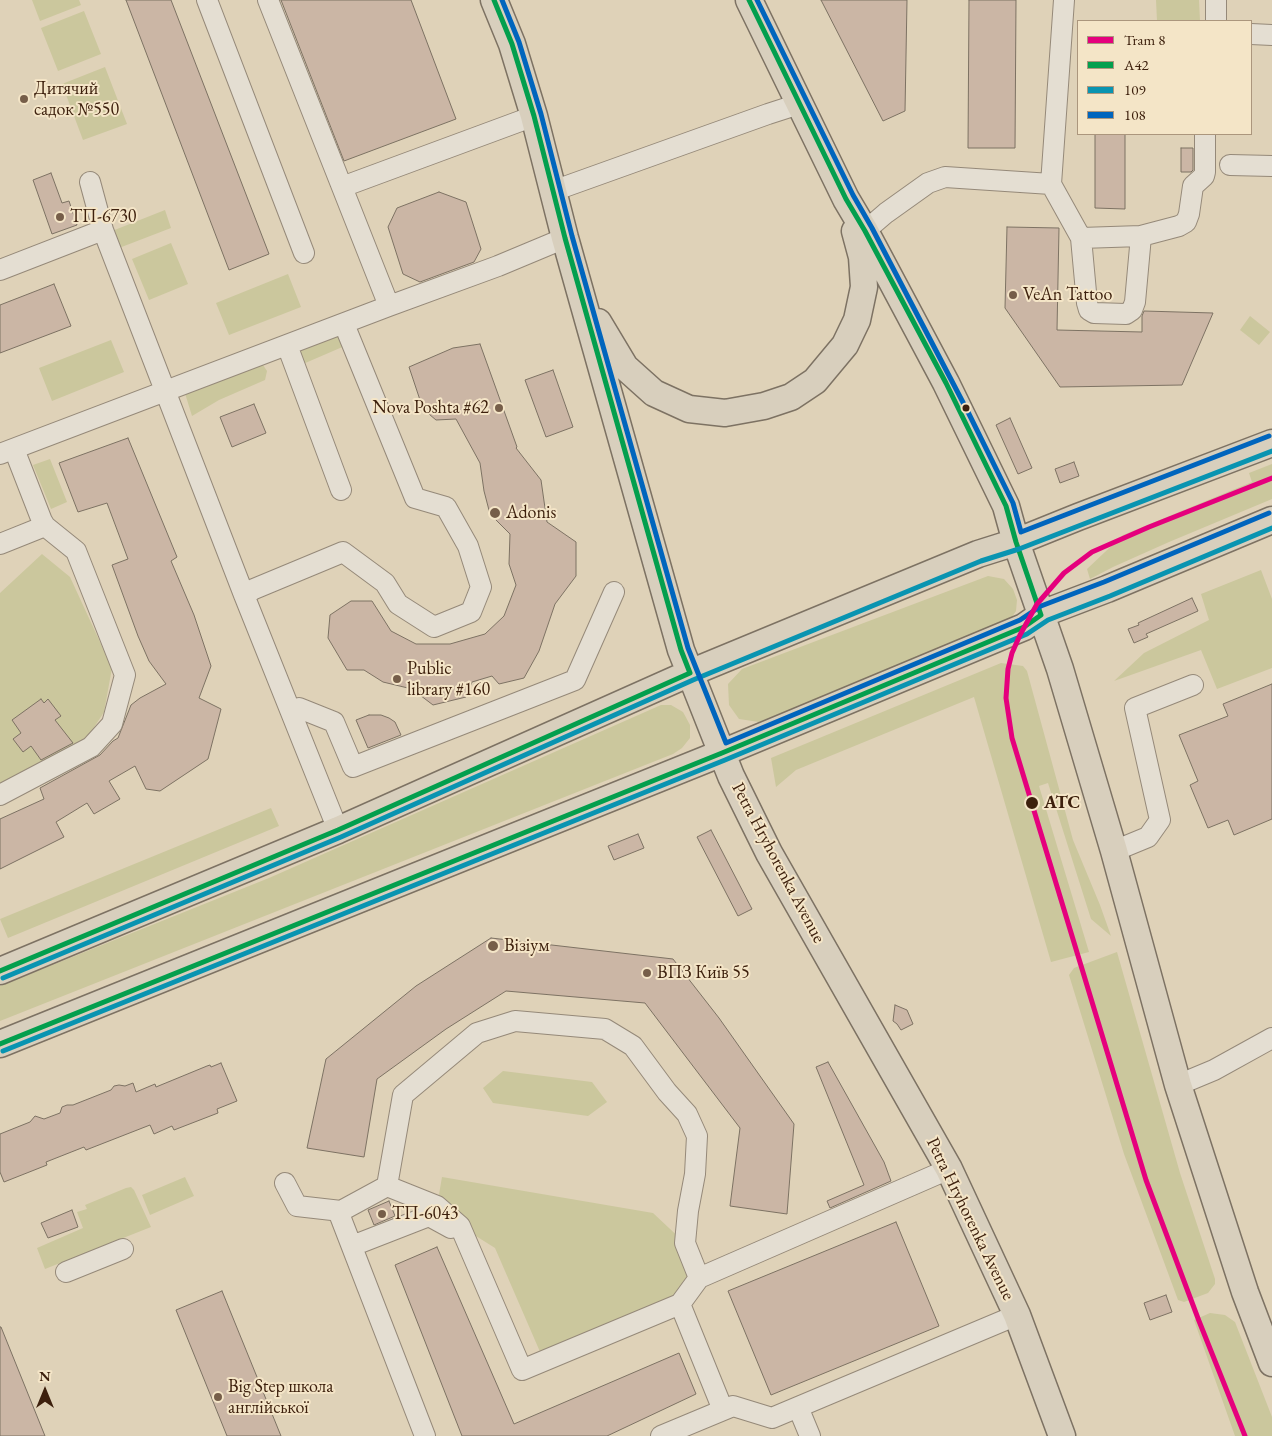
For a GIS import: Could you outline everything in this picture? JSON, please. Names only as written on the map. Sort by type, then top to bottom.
[{"type":"main road","name":"Petra Hryhorenka Avenue","points":[[494,0],[512,44],[534,116],[565,238],[681,650],[690,673],[731,776],[769,853],[948,1169],[1017,1315],[1062,1436]]},
{"type":"main road","points":[[749,0],[848,202],[946,384],[1006,506],[1016,542],[1060,669],[1114,851],[1178,1085],[1245,1292],[1272,1363]]},
{"type":"main road","points":[[581,293],[625,367],[654,393],[689,409],[725,413],[764,406],[791,397],[815,381],[845,345],[857,320],[864,287],[862,257],[848,202]]},
{"type":"main road","points":[[0,971],[338,830],[690,673],[978,554],[1016,542],[1078,516],[1272,443]]},
{"type":"main road","points":[[0,1044],[722,753],[1024,627],[1041,615],[1272,520]]},
{"type":"street","points":[[206,0],[304,254]]},
{"type":"street","points":[[268,0],[389,306]]},
{"type":"street","points":[[1064,0],[1051,184],[1081,238],[1089,310],[1094,313],[1126,314],[1132,310],[1135,302],[1141,236]]},
{"type":"street","points":[[1216,0],[1216,20]]},
{"type":"street","points":[[1252,34],[1272,35]]},
{"type":"street","points":[[553,192],[799,104]]},
{"type":"street","points":[[342,187],[534,116]]},
{"type":"street","points":[[1081,238],[1141,236],[1179,226],[1186,222],[1193,186],[1206,172],[1205,135]]},
{"type":"street","points":[[1230,165],[1272,166]]},
{"type":"street","points":[[865,231],[886,213],[928,183],[945,177],[1051,184]]},
{"type":"street","points":[[90,182],[103,230],[244,595],[338,830]]},
{"type":"street","points":[[0,270],[103,230]]},
{"type":"street","points":[[0,795],[91,747],[112,724],[126,675],[76,551],[45,526],[7,451],[498,266],[565,238]]},
{"type":"street","points":[[244,595],[254,589],[343,552],[385,583],[398,604],[434,627],[471,612],[481,587],[468,546],[446,508],[415,498],[344,324]]},
{"type":"street","points":[[287,345],[341,490]]},
{"type":"street","points":[[0,544],[45,526]]},
{"type":"street","points":[[291,711],[299,708],[334,722],[353,767],[575,680],[614,592]]},
{"type":"street","points":[[1114,851],[1148,837],[1160,820],[1135,708],[1194,685]]},
{"type":"street","points":[[387,1186],[403,1095],[477,1033],[515,1021],[605,1029],[632,1046],[667,1092],[687,1114],[697,1136],[695,1174],[688,1211],[685,1243],[699,1278]]},
{"type":"street","points":[[1178,1085],[1214,1070],[1272,1038]]},
{"type":"street","points":[[285,1183],[296,1206],[340,1211],[387,1186],[437,1206],[460,1226],[522,1370],[680,1304],[699,1278],[948,1169]]},
{"type":"street","points":[[340,1211],[340,1216],[425,1436]]},
{"type":"street","points":[[352,1246],[429,1216],[463,1235]]},
{"type":"street","points":[[66,1272],[123,1250]]},
{"type":"street","points":[[680,1304],[722,1410]]},
{"type":"street","points":[[661,1436],[733,1406],[772,1418],[1017,1315]]},
{"type":"street","points":[[798,1408],[810,1436]]},
{"type":"shaded area","points":[[32,0],[79,0],[81,5],[40,21]]},
{"type":"shaded area","points":[[1156,0],[1199,0],[1200,20],[1157,20]]},
{"type":"shaded area","points":[[84,11],[101,54],[58,71],[41,28]]},
{"type":"shaded area","points":[[105,67],[127,124],[83,140],[62,84]]},
{"type":"shaded area","points":[[165,210],[171,228],[119,248],[112,231]]},
{"type":"shaded area","points":[[171,243],[188,284],[149,300],[132,259]]},
{"type":"shaded area","points":[[288,274],[301,307],[229,335],[216,303]]},
{"type":"shaded area","points":[[1250,316],[1270,332],[1259,345],[1240,330]]},
{"type":"shaded area","points":[[335,332],[347,345],[303,364],[300,351],[305,343]]},
{"type":"shaded area","points":[[111,340],[124,372],[52,401],[39,368]]},
{"type":"shaded area","points":[[257,364],[263,365],[267,371],[265,380],[219,400],[192,416],[184,390]]},
{"type":"shaded area","points":[[50,459],[67,502],[51,509],[33,465]]},
{"type":"shaded area","points":[[1272,464],[1272,499],[1169,542],[1090,579],[1087,569],[1123,535],[1252,482],[1249,473]]},
{"type":"shaded area","points":[[42,554],[70,577],[112,668],[104,712],[82,746],[0,788],[0,593]]},
{"type":"shaded area","points":[[1261,570],[1272,599],[1272,668],[1217,689],[1201,650],[1114,681],[1144,653],[1209,620],[1201,594]]},
{"type":"shaded area","points":[[988,576],[1004,579],[1013,589],[1017,600],[1016,611],[1010,620],[996,629],[759,722],[739,719],[729,705],[728,684],[742,669]]},
{"type":"shaded area","points":[[1001,663],[1023,666],[1027,671],[1073,840],[1111,936],[1091,919],[1048,783],[1039,786],[1089,952],[1051,962],[974,697],[796,770],[776,787],[771,758]]},
{"type":"shaded area","points":[[661,705],[671,705],[683,712],[690,725],[690,738],[682,748],[673,754],[0,1021],[0,986],[269,878]]},
{"type":"shaded area","points":[[271,808],[279,826],[8,938],[0,919]]},
{"type":"shaded area","points":[[1117,952],[1180,1173],[1215,1279],[1215,1284],[1208,1293],[1184,1302],[1178,1300],[1124,1154],[1069,975],[1074,968]]},
{"type":"shaded area","points":[[503,1071],[592,1082],[607,1102],[588,1116],[493,1103],[483,1088]]},
{"type":"shaded area","points":[[185,1177],[194,1196],[150,1215],[142,1195]]},
{"type":"shaded area","points":[[442,1177],[653,1213],[685,1243],[699,1278],[680,1304],[544,1361],[495,1248],[460,1226],[437,1206]]},
{"type":"shaded area","points":[[131,1187],[151,1227],[45,1269],[37,1248],[83,1228],[77,1212],[87,1209],[85,1205]]},
{"type":"shaded area","points":[[1210,1313],[1225,1315],[1235,1322],[1272,1417],[1272,1436],[1235,1436],[1194,1320]]},
{"type":"building","points":[[126,0],[171,0],[269,254],[229,270]]},
{"type":"building","points":[[281,0],[411,0],[456,119],[344,161]]},
{"type":"building","points":[[821,0],[907,0],[905,111],[883,121]]},
{"type":"building","points":[[969,0],[1016,0],[1015,148],[968,148]]},
{"type":"building","points":[[1095,135],[1125,135],[1125,209],[1095,208]]},
{"type":"building","points":[[1181,148],[1193,148],[1193,170],[1191,172],[1181,172]]},
{"type":"building","points":[[51,173],[62,203],[69,201],[77,225],[52,234],[33,180]]},
{"type":"building","points":[[439,192],[466,202],[481,249],[474,262],[420,282],[403,274],[388,227],[397,208]]},
{"type":"building","points":[[1007,227],[1059,228],[1057,330],[1142,332],[1142,316],[1144,311],[1213,313],[1182,385],[1060,387],[1005,308]]},
{"type":"building","points":[[54,284],[71,326],[0,353],[0,305]]},
{"type":"building","points":[[480,344],[516,448],[541,480],[547,522],[576,542],[576,576],[555,604],[539,651],[524,678],[499,684],[492,676],[472,682],[466,697],[433,705],[412,689],[383,682],[364,670],[347,670],[328,638],[330,615],[351,601],[372,601],[391,631],[416,644],[450,644],[485,634],[504,616],[516,585],[509,564],[510,534],[490,514],[480,463],[456,419],[436,420],[423,409],[409,367],[453,348]]},
{"type":"building","points":[[553,370],[573,427],[546,437],[525,380]]},
{"type":"building","points":[[254,404],[266,433],[232,447],[220,417]]},
{"type":"building","points":[[1010,418],[1032,468],[1018,474],[996,425]]},
{"type":"building","points":[[128,438],[177,557],[171,561],[194,615],[211,666],[199,698],[221,709],[208,759],[160,791],[146,789],[135,766],[109,781],[120,799],[94,814],[87,803],[56,822],[64,837],[0,869],[0,819],[44,799],[40,788],[100,755],[118,738],[131,705],[166,684],[149,661],[112,565],[128,559],[107,503],[78,512],[59,463]]},
{"type":"building","points":[[1074,462],[1079,476],[1060,483],[1055,469]]},
{"type":"building","points":[[1192,598],[1198,611],[1146,634],[1148,637],[1134,643],[1128,629]]},
{"type":"building","points":[[1272,684],[1272,819],[1234,835],[1228,820],[1208,828],[1190,785],[1198,781],[1179,735],[1228,716],[1223,704]]},
{"type":"building","points":[[41,699],[44,703],[48,699],[61,716],[55,720],[73,743],[41,760],[31,746],[23,752],[13,739],[21,733],[12,720]]},
{"type":"building","points":[[369,715],[381,715],[389,718],[395,722],[401,735],[368,748],[356,720]]},
{"type":"building","points":[[711,830],[752,909],[738,916],[697,837]]},
{"type":"building","points":[[638,834],[644,848],[614,860],[608,846]]},
{"type":"building","points":[[491,938],[673,959],[719,1018],[794,1124],[787,1214],[730,1206],[740,1128],[645,1003],[506,991],[446,1029],[377,1079],[364,1157],[307,1148],[326,1059],[416,986]]},
{"type":"building","points":[[895,1005],[907,1010],[913,1024],[901,1030],[893,1021]]},
{"type":"building","points":[[828,1062],[884,1162],[891,1181],[830,1208],[827,1201],[864,1185],[816,1067]]},
{"type":"building","points":[[221,1063],[237,1101],[217,1109],[218,1113],[174,1130],[172,1126],[154,1134],[150,1125],[86,1150],[84,1147],[46,1162],[47,1165],[4,1182],[0,1172],[0,1134],[30,1122],[35,1116],[44,1119],[60,1113],[62,1107],[73,1105],[111,1090],[114,1086],[125,1086],[133,1083],[136,1092],[155,1084],[156,1087],[207,1066],[210,1065],[211,1067]]},
{"type":"building","name":"ТП-6043","points":[[389,1201],[395,1216],[374,1225],[368,1210]]},
{"type":"building","points":[[72,1210],[78,1227],[48,1238],[41,1223]]},
{"type":"building","points":[[896,1222],[939,1326],[771,1395],[728,1291]]},
{"type":"building","points":[[437,1247],[514,1424],[679,1353],[696,1394],[607,1436],[462,1436],[395,1265]]},
{"type":"building","points":[[222,1291],[281,1436],[227,1436],[176,1310]]},
{"type":"building","points":[[1166,1295],[1172,1312],[1150,1320],[1144,1303]]},
{"type":"building","points":[[1,1327],[45,1436],[0,1436]]},
{"type":"tram line","name":"8","points":[[1245,1436],[1146,1180],[1012,738],[1006,698],[1008,669],[1012,653],[1020,635],[1037,604],[1064,573],[1092,552],[1272,478]]},
{"type":"transit line","name":"А42","points":[[0,971],[338,830],[690,673],[681,650],[565,238],[534,116],[512,44],[494,0]]},
{"type":"transit line","name":"108","points":[[502,0],[519,42],[541,114],[572,236],[688,648],[726,743],[1020,620],[1041,606],[1104,582],[1269,513]]},
{"type":"transit line","name":"А42","points":[[0,1044],[722,753],[1024,627],[1041,615],[1006,506],[946,383],[846,199],[749,0]]},
{"type":"transit line","name":"108","points":[[757,0],[853,195],[968,412],[1013,503],[1021,532],[1269,436]]},
{"type":"transit line","name":"109","points":[[3,978],[341,837],[693,680],[981,561],[1019,549],[1272,451]]},
{"type":"transit line","name":"109","points":[[3,1051],[725,760],[1027,634],[1048,620],[1272,528]]},
{"type":"place","name":"Дитячий садок №550","points":[[24,99]]},
{"type":"place","name":"ТП-6730","points":[[60,217]]},
{"type":"place","name":"VeAn Tattoo","points":[[1013,295]]},
{"type":"place","name":"Nova Poshta #62","points":[[499,408]]},
{"type":"place","name":"Adonis","points":[[495,513]]},
{"type":"place","name":"Public library #160","points":[[397,679]]},
{"type":"place","name":"АТС","points":[[1032,803]]},
{"type":"place","name":"Візіум","points":[[493,946]]},
{"type":"place","name":"ВПЗ Київ 55","points":[[647,973]]},
{"type":"place","name":"ТП-6043","points":[[382,1214]]},
{"type":"place","name":"Big Step школа англiйськоï","points":[[218,1397]]}]
